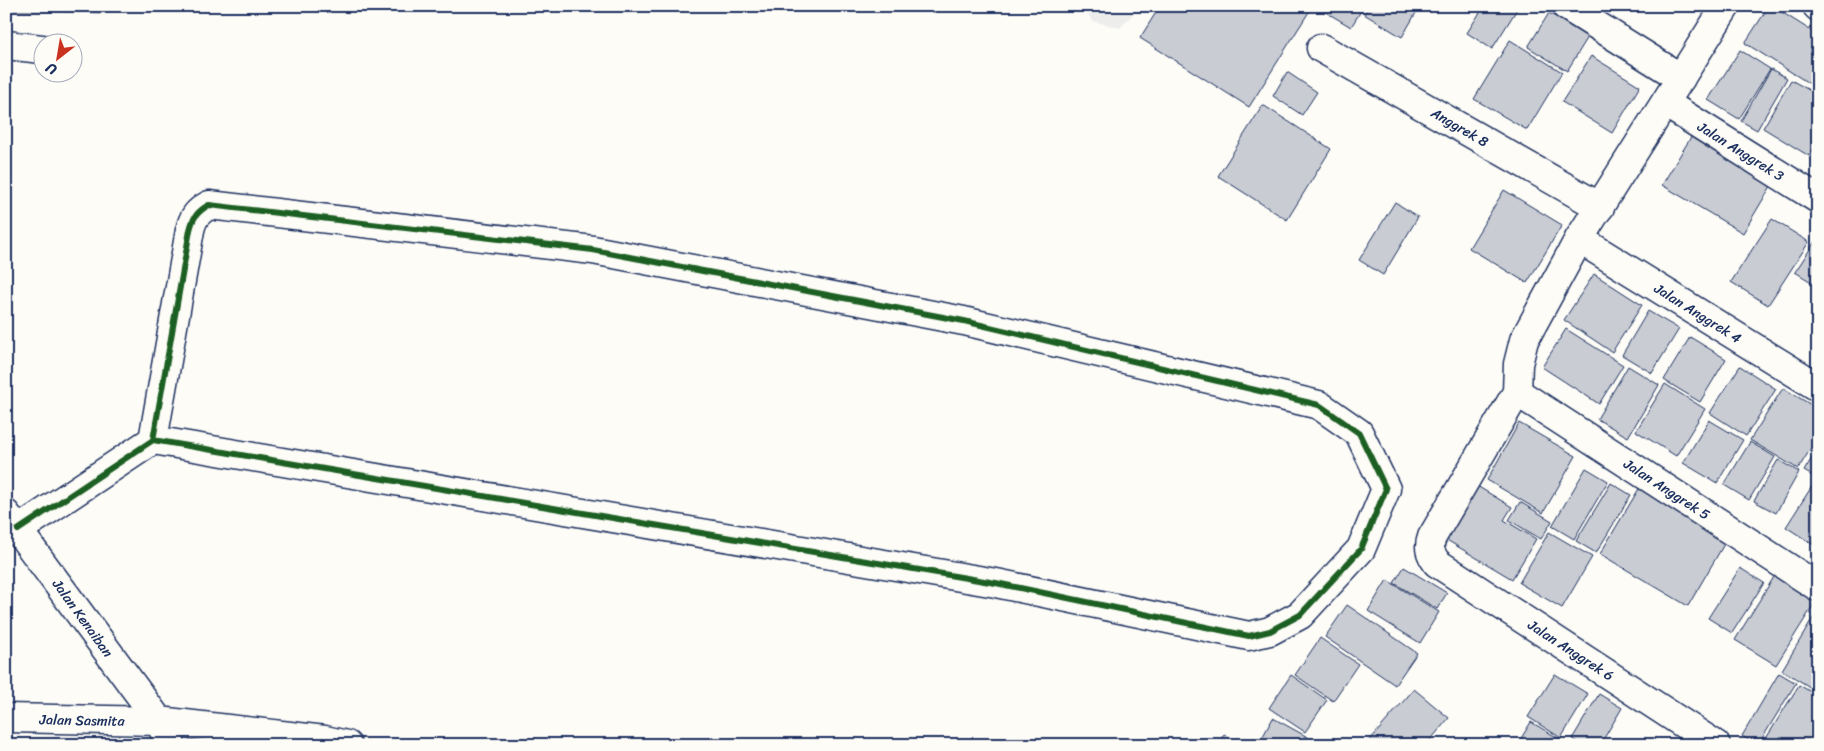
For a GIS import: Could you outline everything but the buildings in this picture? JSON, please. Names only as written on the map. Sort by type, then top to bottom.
[{"type":"street","points":[[1566,6],[1681,78]]},
{"type":"street","points":[[1517,392],[1518,364],[1524,340],[1579,239],[1726,6]]},
{"type":"street","points":[[6,45],[32,48]]},
{"type":"street","name":"Anggrek 8","points":[[1321,48],[1600,207]]},
{"type":"street","name":"Jalan Anggrek 3","points":[[1665,103],[1818,199]]},
{"type":"street","points":[[12,522],[153,440],[986,582],[1248,636],[1270,631],[1300,615],[1361,549],[1386,489],[1359,432],[1319,404],[964,321],[593,250],[209,205],[200,210],[193,219],[190,230],[153,440]]},
{"type":"street","name":"Jalan Anggrek 4","points":[[1579,239],[1818,387]]},
{"type":"street","name":"Jalan Anggrek 6","points":[[1517,392],[1432,537],[1429,545],[1430,552],[1437,563],[1716,745]]},
{"type":"street","name":"Jalan Anggrek 5","points":[[1517,392],[1818,587]]},
{"type":"street","name":"Jalan Kenaiban","points":[[12,522],[158,721],[172,745]]},
{"type":"street","name":"Jalan Sasmita","points":[[6,718],[158,721],[325,740],[347,745]]},
{"type":"shaded area","points":[[6,6],[105,6],[103,13],[6,10]]},
{"type":"shaded area","points":[[1084,6],[1140,6],[1120,28],[1092,21]]},
{"type":"cycle path","points":[[18,530],[153,440],[996,583],[1249,636],[1270,631],[1300,615],[1361,549],[1386,489],[1359,433],[1319,405],[964,321],[593,250],[209,205],[197,215],[190,230],[153,440]]}]
